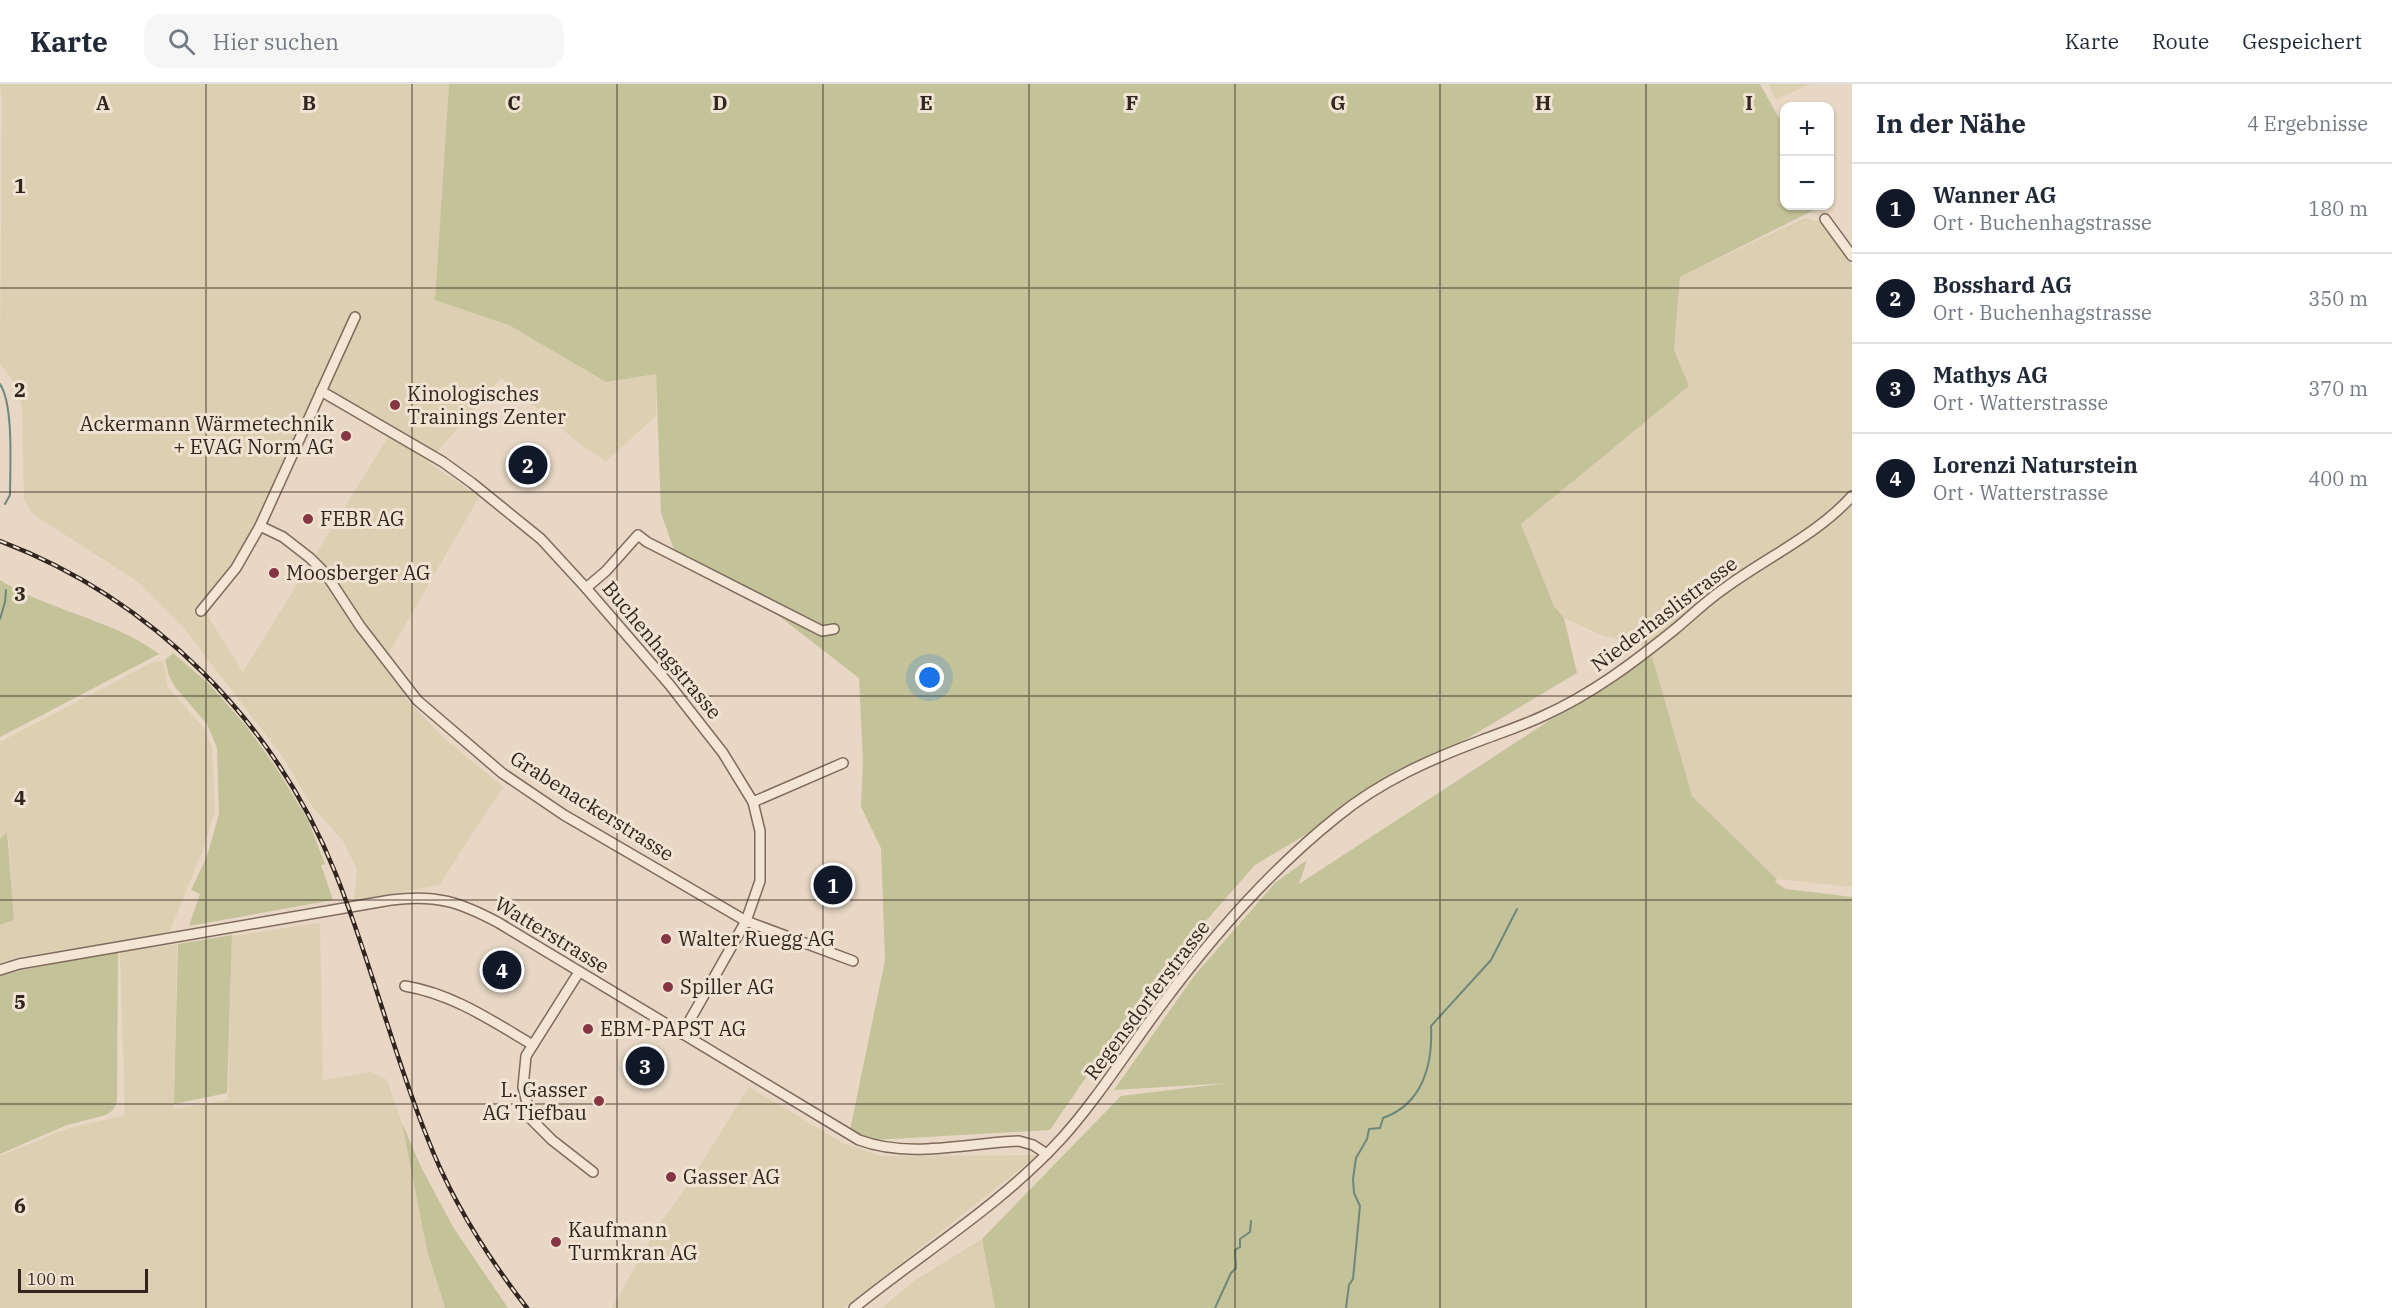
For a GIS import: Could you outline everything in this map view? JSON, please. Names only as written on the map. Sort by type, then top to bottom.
[{"type":"street","points":[[1825,219],[1852,256]]},
{"type":"street","points":[[201,611],[236,568],[260,526],[355,317]]},
{"type":"street","name":"Buchenhagstrasse","points":[[321,391],[443,462],[541,539],[669,684],[723,753],[753,802],[760,831],[760,881],[746,921],[682,1034]]},
{"type":"street","name":"Niederhaslistrasse","points":[[1484,739],[1542,717],[1612,678],[1721,590],[1813,530],[1837,512],[1852,496]]},
{"type":"street","name":"Grabenackerstrasse","points":[[260,526],[283,537],[326,574],[360,626],[417,700],[502,773],[564,815],[746,921],[853,961]]},
{"type":"street","points":[[586,588],[606,571],[638,535],[647,542],[822,631],[834,629]]},
{"type":"street","name":"Regensdorferstrasse","points":[[854,1308],[1003,1194],[1047,1154],[1095,1097],[1187,972],[1236,915],[1313,837],[1358,801],[1399,775],[1484,739]]},
{"type":"street","points":[[753,802],[843,763]]},
{"type":"street","name":"Watterstrasse","points":[[0,970],[19,964],[391,900],[425,897],[452,901],[480,913],[842,1132],[873,1146],[901,1150],[1019,1141],[1033,1145],[1047,1154]]},
{"type":"street","points":[[579,972],[526,1056],[523,1087],[531,1119],[552,1140],[593,1172]]},
{"type":"street","points":[[405,986],[429,990],[458,1001],[533,1046]]},
{"type":"shaded area","points":[[0,84],[449,84],[435,300],[509,325],[606,382],[656,374],[656,416],[606,461],[580,444],[501,378],[428,462],[479,497],[389,653],[406,699],[444,738],[503,787],[439,885],[354,901],[357,869],[343,841],[312,806],[282,756],[185,629],[137,581],[34,515],[29,508],[24,499],[22,407],[16,385],[0,363],[2,101]],"holes":[[[323,396],[390,434],[243,672],[207,615],[259,540]]]},
{"type":"shaded area","points":[[449,84],[1760,84],[1780,120],[1780,210],[1814,210],[1680,277],[1674,350],[1689,386],[1521,524],[1554,606],[1564,618],[1577,673],[1255,865],[1146,989],[1050,1130],[874,1140],[850,1130],[885,960],[881,848],[861,807],[863,761],[859,678],[775,613],[678,561],[661,513],[656,374],[606,382],[509,325],[435,300]]},
{"type":"shaded area","points":[[1768,84],[1809,84],[1776,100]]},
{"type":"shaded area","points":[[1805,218],[1821,222],[1852,266],[1852,887],[1777,879],[1692,796],[1652,656],[1640,644],[1604,636],[1564,618],[1554,606],[1521,524],[1689,386],[1674,350],[1680,277]]},
{"type":"shaded area","points":[[0,580],[39,600],[121,632],[159,654],[0,737]]},
{"type":"shaded area","points":[[173,653],[209,684],[246,726],[275,766],[308,820],[325,864],[321,865],[333,900],[189,926],[200,894],[191,890],[207,856],[219,814],[217,748],[207,724],[175,687],[169,676],[165,660]]},
{"type":"shaded area","points":[[1652,656],[1692,796],[1777,879],[1775,882],[1786,889],[1852,897],[1852,1308],[995,1308],[982,1239],[1121,1096],[1229,1083],[1114,1090],[1194,976],[1276,882],[1307,860],[1299,884]]},
{"type":"shaded area","points":[[163,661],[168,688],[203,727],[212,747],[215,811],[204,847],[169,933],[13,958],[0,963],[0,925],[14,920],[8,832],[0,839],[0,742],[153,662]]},
{"type":"shaded area","points":[[7,832],[14,920],[0,925],[0,839]]},
{"type":"shaded area","points":[[320,923],[323,1080],[371,1072],[387,1080],[402,1124],[428,1250],[444,1308],[0,1308],[0,1156],[66,1129],[125,1115],[120,952],[177,944],[174,1109],[228,1100],[232,936]]},
{"type":"shaded area","points":[[232,935],[227,1093],[174,1104],[178,944]]},
{"type":"shaded area","points":[[118,952],[117,1102],[113,1110],[106,1115],[67,1125],[0,1154],[0,976]]},
{"type":"shaded area","points":[[749,1087],[843,1143],[881,1156],[1038,1155],[844,1308],[612,1308],[657,1228],[691,1180]]},
{"type":"shaded area","points":[[402,1123],[421,1167],[453,1227],[508,1308],[445,1308],[427,1250]]},
{"type":"shaded area","points":[[982,1239],[995,1308],[881,1308],[917,1279]]},
{"type":"waterway","points":[[0,384],[7,406],[10,437],[10,495],[5,504]]},
{"type":"waterway","points":[[0,619],[6,590]]},
{"type":"waterway","points":[[1346,1308],[1349,1285],[1353,1279],[1360,1206],[1354,1193],[1356,1158],[1367,1139],[1369,1129],[1380,1128],[1383,1118],[1397,1112],[1416,1093],[1427,1068],[1431,1026],[1491,960],[1517,909]]},
{"type":"waterway","points":[[1215,1308],[1231,1273],[1236,1268],[1235,1250],[1240,1247],[1240,1239],[1250,1232],[1251,1221]]},
{"type":"railway","points":[[0,541],[56,566],[108,596],[157,631],[202,672],[243,716],[278,765],[309,817],[335,872],[414,1104],[447,1183],[497,1268],[527,1308]]},
{"type":"place","name":"Kinologisches Trainings Zenter","points":[[395,405]]},
{"type":"place","name":"Ackermann Wärmetechnik + EVAG Norm AG","points":[[346,436]]},
{"type":"place","name":"Bosshard AG","points":[[528,465]]},
{"type":"place","name":"FEBR AG","points":[[308,519]]},
{"type":"place","name":"Moosberger AG","points":[[274,573]]},
{"type":"place","name":"Wanner AG","points":[[833,885]]},
{"type":"place","name":"Walter Ruegg AG","points":[[666,939]]},
{"type":"place","name":"Lorenzi Naturstein","points":[[502,970]]},
{"type":"place","name":"Spiller AG","points":[[668,987]]},
{"type":"place","name":"EBM-PAPST AG","points":[[588,1029]]},
{"type":"place","name":"Mathys AG","points":[[645,1066]]},
{"type":"place","name":"L. Gasser AG Tiefbau","points":[[599,1101]]},
{"type":"place","name":"Gasser AG","points":[[671,1177]]},
{"type":"place","name":"Kaufmann Turmkran AG","points":[[556,1242]]}]
